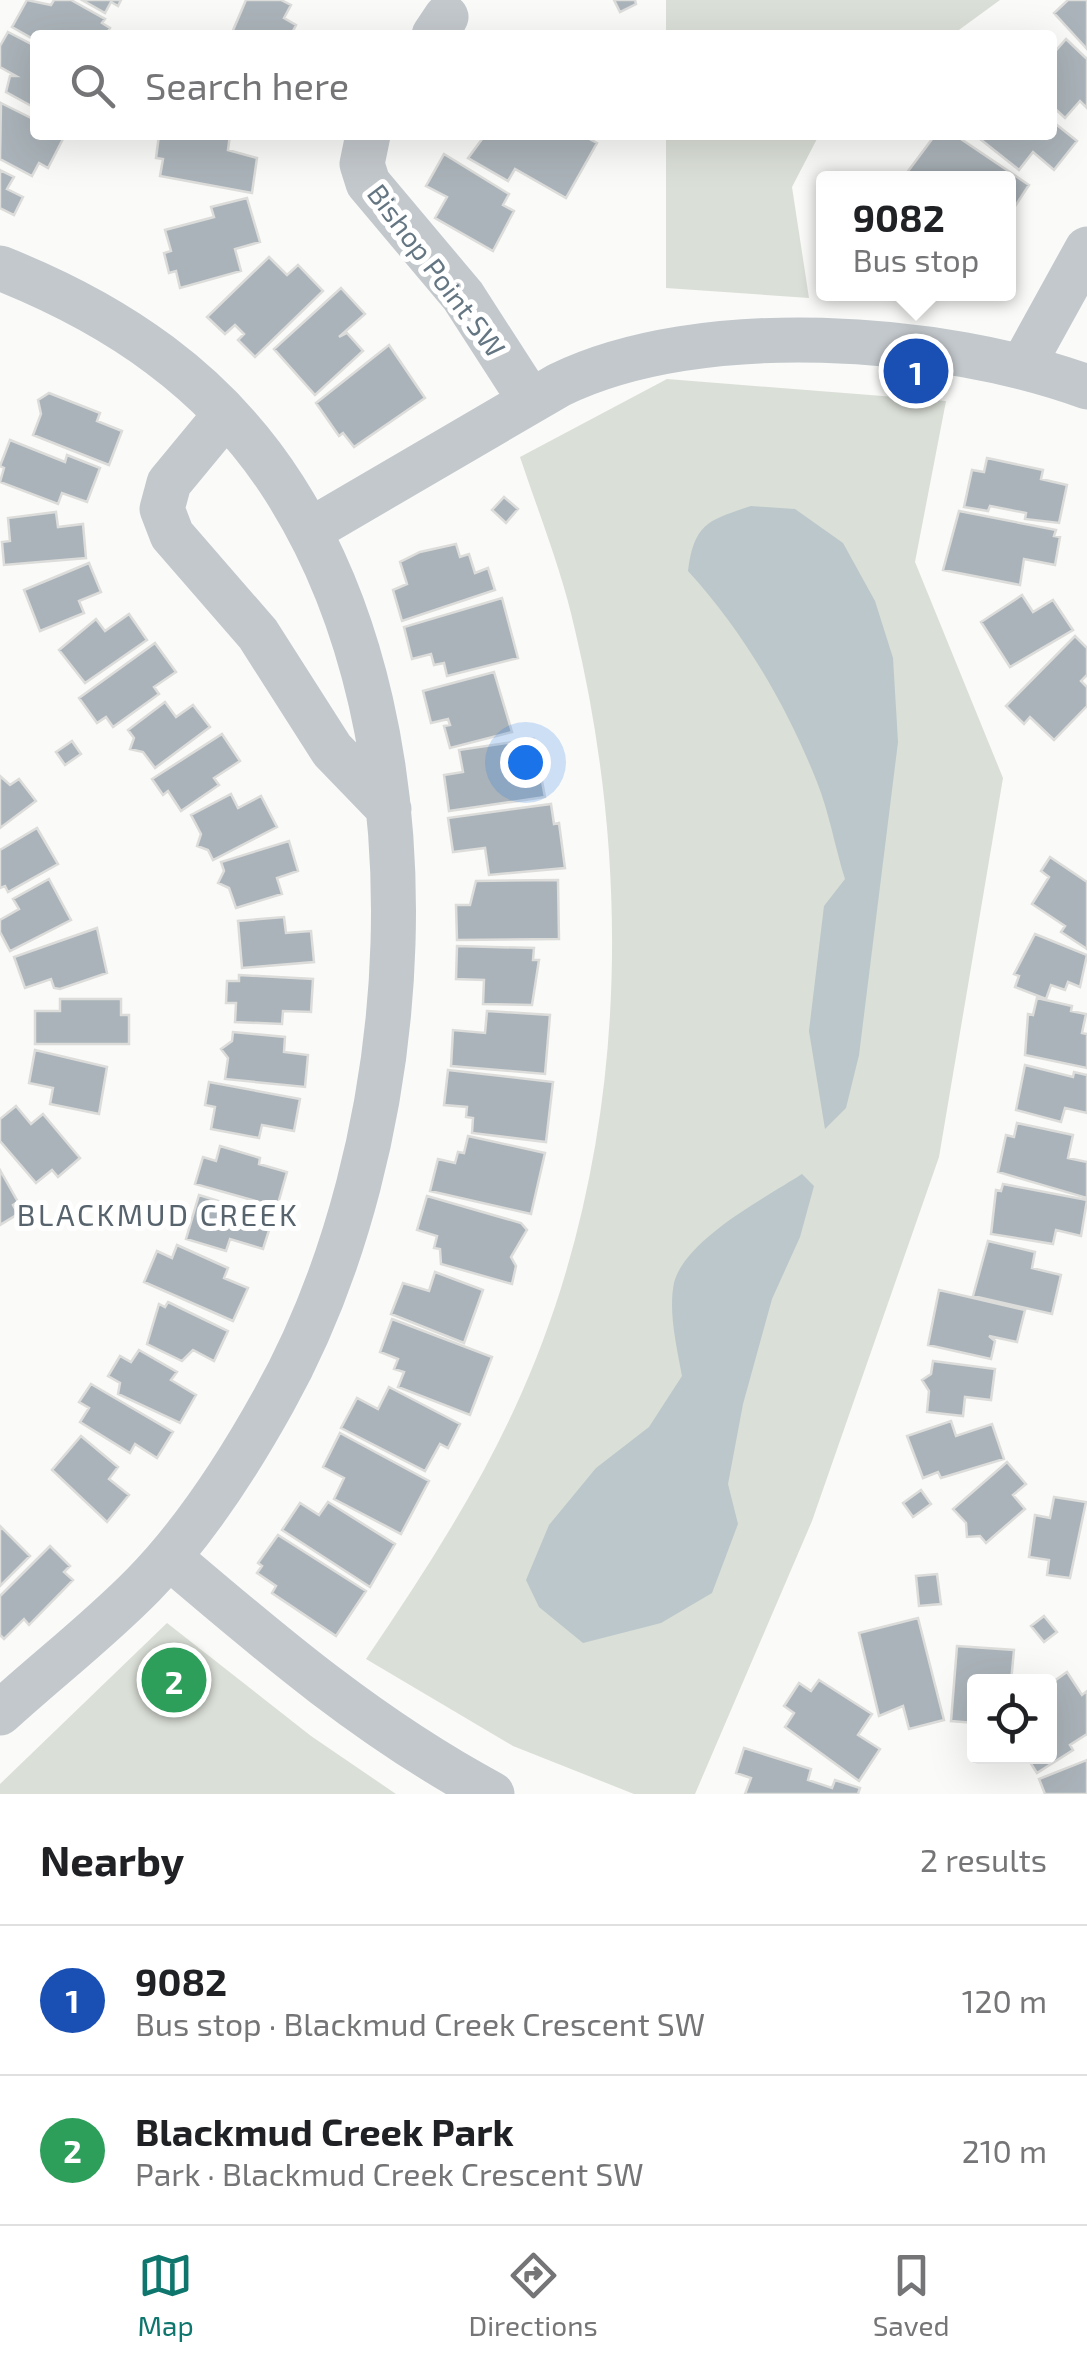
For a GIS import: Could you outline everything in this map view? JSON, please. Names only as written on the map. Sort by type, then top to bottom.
[{"type":"street","name":"Bishop Point SW","points":[[367,140],[362,164],[368,183],[463,296],[530,400]]},
{"type":"street","points":[[1022,367],[1087,249]]},
{"type":"street","points":[[0,268],[99,311],[132,332],[226,414],[283,486],[309,531],[358,658],[389,809],[390,1012],[377,1112],[354,1207],[324,1293],[276,1398],[169,1557],[1,1709]]},
{"type":"street","points":[[309,531],[530,400],[603,366],[671,348],[730,341],[858,344],[1022,367],[1087,387]]},
{"type":"street","points":[[226,414],[169,483],[163,496],[164,522],[258,634],[332,750],[389,809]]},
{"type":"street","points":[[169,1557],[312,1679],[372,1724],[492,1794]]},
{"type":"shaded area","points":[[666,0],[1000,0],[959,30],[666,30]]},
{"type":"shaded area","points":[[666,140],[816,140],[792,187],[809,298],[666,288]]},
{"type":"shaded area","points":[[667,379],[946,401],[915,562],[1003,778],[939,1157],[812,1521],[695,1794],[634,1794],[513,1746],[366,1659],[463,1508],[513,1412],[551,1319],[579,1224],[598,1126],[609,1027],[612,927],[607,827],[594,727],[575,630],[520,457]]},
{"type":"shaded area","points":[[751,506],[795,509],[843,543],[875,601],[893,658],[898,742],[859,1055],[846,1108],[825,1129],[809,1031],[824,906],[845,879],[821,793],[792,725],[745,644],[688,571],[699,533],[714,520]]},
{"type":"shaded area","points":[[802,1174],[814,1186],[800,1237],[772,1299],[743,1404],[728,1484],[738,1524],[712,1593],[661,1623],[583,1643],[539,1607],[526,1580],[549,1525],[596,1468],[649,1427],[682,1376],[672,1306],[674,1283],[681,1267],[693,1251],[728,1221]]},
{"type":"shaded area","points":[[167,1623],[311,1736],[396,1794],[0,1794],[0,1784]]},
{"type":"building","points":[[27,0],[51,5],[54,0],[71,0],[105,19],[102,23],[110,28],[30,30],[30,37],[12,27]]},
{"type":"building","points":[[82,0],[121,0],[118,6],[111,2],[105,13]]},
{"type":"building","points":[[246,0],[281,0],[291,5],[284,18],[296,25],[294,30],[233,30]]},
{"type":"building","points":[[614,0],[635,0],[636,4],[620,12]]},
{"type":"building","points":[[1068,0],[1087,0],[1087,49],[1054,13]]},
{"type":"building","points":[[8,32],[30,43],[30,105],[6,92],[10,76],[16,76],[0,67],[0,46]]},
{"type":"building","points":[[1066,39],[1087,59],[1087,108],[1080,101],[1065,118],[1057,111],[1057,49]]},
{"type":"building","points":[[1,103],[30,118],[30,140],[62,140],[48,168],[39,163],[32,176],[0,159]]},
{"type":"building","points":[[1057,125],[1077,141],[1054,170],[1033,152],[1019,170],[981,140],[1057,140]]},
{"type":"building","points":[[158,140],[229,140],[228,150],[257,158],[252,193],[160,176],[163,159],[156,158]]},
{"type":"building","points":[[481,140],[597,143],[566,198],[515,169],[508,181],[468,158]]},
{"type":"building","points":[[931,140],[962,140],[1008,171],[908,171]]},
{"type":"building","points":[[444,154],[509,194],[503,205],[514,211],[493,251],[435,218],[447,197],[426,186]]},
{"type":"building","points":[[0,170],[14,177],[7,189],[23,197],[14,215],[0,208]]},
{"type":"building","points":[[1016,176],[1029,185],[1016,205]]},
{"type":"building","points":[[247,198],[260,242],[235,249],[241,271],[180,288],[176,271],[169,273],[164,253],[171,251],[165,230],[214,217],[211,207]]},
{"type":"building","points":[[269,257],[287,275],[298,265],[323,291],[255,357],[238,340],[244,334],[235,325],[225,334],[207,317]]},
{"type":"building","points":[[341,288],[365,314],[339,337],[347,333],[363,351],[315,395],[274,349]]},
{"type":"building","points":[[389,345],[425,398],[354,447],[343,433],[339,436],[316,403]]},
{"type":"building","points":[[49,393],[100,413],[97,421],[122,431],[109,465],[33,435],[41,414],[38,400]]},
{"type":"building","points":[[10,440],[65,462],[67,455],[100,468],[87,502],[62,493],[58,504],[0,482],[4,468],[0,466]]},
{"type":"building","points":[[987,458],[1043,470],[1041,479],[1067,485],[1059,523],[1025,519],[1026,513],[990,506],[988,511],[964,507],[972,470],[984,472]]},
{"type":"building","points":[[504,497],[518,509],[506,523],[492,510]]},
{"type":"building","points":[[959,511],[1056,530],[1054,536],[1060,537],[1055,565],[1024,559],[1020,585],[943,570]]},
{"type":"building","points":[[56,512],[58,527],[83,524],[86,558],[4,565],[2,542],[10,541],[8,518]]},
{"type":"building","points":[[456,544],[460,557],[469,554],[475,573],[488,568],[495,590],[402,621],[393,590],[407,584],[400,562],[420,552]]},
{"type":"building","points":[[89,563],[101,592],[79,601],[84,613],[40,631],[24,590]]},
{"type":"building","points":[[1022,595],[1033,612],[1053,600],[1073,630],[1010,667],[981,622]]},
{"type":"building","points":[[502,598],[518,658],[447,676],[444,663],[434,665],[431,654],[412,659],[404,627]]},
{"type":"building","points":[[129,614],[147,640],[85,683],[59,650],[96,619],[105,631]]},
{"type":"building","points":[[1075,636],[1087,648],[1087,675],[1081,681],[1087,687],[1087,706],[1054,740],[1030,717],[1024,724],[1006,706]]},
{"type":"building","points":[[155,643],[176,672],[154,687],[159,694],[113,727],[106,717],[97,723],[79,698]]},
{"type":"building","points":[[494,672],[512,732],[450,748],[444,726],[450,725],[448,719],[431,723],[423,691]]},
{"type":"building","points":[[165,702],[176,717],[193,705],[210,727],[155,768],[143,752],[130,749],[134,738],[128,730]]},
{"type":"building","points":[[222,734],[240,761],[214,778],[219,785],[181,811],[168,791],[163,795],[152,779]]},
{"type":"building","points":[[534,739],[545,797],[449,811],[444,775],[463,772],[459,750]]},
{"type":"building","points":[[72,741],[81,754],[65,765],[56,752]]},
{"type":"building","points":[[0,776],[10,785],[19,779],[36,801],[0,828]]},
{"type":"building","points":[[231,794],[238,808],[261,796],[277,827],[213,860],[208,850],[197,846],[201,834],[191,815]]},
{"type":"building","points":[[551,804],[554,824],[559,823],[565,868],[489,875],[485,848],[453,852],[448,818]]},
{"type":"building","points":[[37,828],[58,864],[8,892],[5,886],[0,888],[0,850]]},
{"type":"building","points":[[289,841],[298,871],[277,878],[282,894],[236,908],[229,888],[218,883],[224,871],[221,862]]},
{"type":"building","points":[[1050,857],[1087,882],[1087,949],[1061,932],[1065,926],[1032,904],[1049,877],[1041,871]]},
{"type":"building","points":[[49,879],[71,920],[10,951],[0,932],[0,920],[19,909],[13,899]]},
{"type":"building","points":[[558,880],[559,939],[457,940],[456,905],[470,905],[476,881]]},
{"type":"building","points":[[284,917],[286,933],[311,931],[314,962],[242,968],[238,921]]},
{"type":"building","points":[[97,928],[107,973],[60,989],[54,988],[51,979],[25,988],[14,957]]},
{"type":"building","points":[[1035,934],[1087,955],[1080,987],[1068,982],[1065,990],[1051,985],[1046,999],[1015,987],[1019,976],[1014,974]]},
{"type":"building","points":[[457,946],[534,948],[533,960],[539,960],[532,1005],[483,1004],[484,980],[456,979]]},
{"type":"building","points":[[239,975],[313,979],[311,1012],[283,1011],[282,1024],[235,1022],[236,1003],[226,1003],[227,981],[239,981]]},
{"type":"building","points":[[1037,998],[1072,1006],[1071,1011],[1086,1014],[1082,1033],[1087,1034],[1087,1068],[1025,1055],[1028,1014],[1033,1015]]},
{"type":"building","points":[[60,999],[121,999],[121,1015],[129,1015],[129,1044],[35,1044],[35,1011],[60,1011]]},
{"type":"building","points":[[487,1011],[550,1015],[545,1074],[451,1066],[453,1030],[485,1033]]},
{"type":"building","points":[[233,1032],[285,1037],[284,1052],[308,1055],[305,1087],[225,1079],[228,1058],[221,1049],[232,1041]]},
{"type":"building","points":[[35,1050],[107,1067],[99,1114],[50,1104],[53,1088],[29,1083]]},
{"type":"building","points":[[1025,1065],[1073,1077],[1074,1072],[1087,1075],[1087,1113],[1065,1108],[1061,1122],[1016,1110]]},
{"type":"building","points":[[448,1070],[553,1082],[546,1142],[472,1133],[473,1118],[466,1117],[467,1107],[444,1105]]},
{"type":"building","points":[[209,1082],[300,1099],[294,1131],[262,1125],[259,1138],[211,1129],[215,1107],[205,1105]]},
{"type":"building","points":[[16,1106],[31,1124],[43,1114],[80,1158],[58,1177],[52,1170],[36,1183],[0,1141],[0,1119]]},
{"type":"building","points":[[1017,1123],[1073,1135],[1068,1158],[1087,1162],[1087,1198],[998,1172],[1006,1135],[1014,1137]]},
{"type":"building","points":[[468,1136],[545,1153],[531,1214],[430,1191],[438,1159],[455,1163],[458,1152],[464,1153]]},
{"type":"building","points":[[220,1146],[260,1158],[259,1164],[287,1172],[277,1207],[195,1184],[203,1157],[216,1161]]},
{"type":"building","points":[[0,1170],[18,1202],[13,1205],[18,1214],[0,1225]]},
{"type":"building","points":[[1003,1184],[1087,1200],[1081,1236],[1056,1230],[1053,1244],[991,1234],[996,1190],[1001,1191]]},
{"type":"building","points":[[199,1195],[273,1218],[263,1249],[230,1239],[226,1251],[186,1239]]},
{"type":"building","points":[[427,1196],[521,1223],[527,1230],[511,1257],[516,1266],[512,1284],[441,1264],[440,1249],[434,1248],[437,1236],[417,1230]]},
{"type":"building","points":[[988,1241],[1035,1252],[1032,1268],[1061,1275],[1052,1314],[973,1296]]},
{"type":"building","points":[[177,1245],[228,1268],[224,1278],[248,1288],[233,1321],[144,1282],[157,1251],[172,1258]]},
{"type":"building","points":[[435,1272],[483,1290],[464,1343],[391,1314],[403,1283],[429,1291]]},
{"type":"building","points":[[939,1290],[1025,1310],[1017,1342],[989,1336],[995,1341],[991,1359],[928,1345]]},
{"type":"building","points":[[168,1302],[228,1331],[214,1361],[193,1350],[182,1361],[147,1344],[159,1304],[165,1307]]},
{"type":"building","points":[[392,1319],[492,1357],[470,1415],[398,1387],[404,1372],[394,1369],[398,1359],[380,1352]]},
{"type":"building","points":[[139,1350],[177,1372],[171,1380],[196,1395],[180,1423],[118,1394],[120,1383],[108,1376],[120,1356],[131,1362]]},
{"type":"building","points":[[933,1361],[995,1369],[991,1400],[965,1397],[963,1416],[927,1412],[929,1391],[922,1380],[931,1374]]},
{"type":"building","points":[[91,1384],[173,1432],[157,1458],[135,1444],[130,1453],[80,1422],[89,1408],[79,1402]]},
{"type":"building","points":[[389,1387],[460,1424],[448,1448],[440,1444],[425,1471],[341,1428],[357,1398],[378,1409]]},
{"type":"building","points":[[951,1421],[956,1436],[992,1424],[1004,1459],[941,1478],[938,1472],[923,1478],[907,1436]]},
{"type":"building","points":[[340,1433],[429,1481],[401,1534],[334,1499],[344,1478],[323,1467]]},
{"type":"building","points":[[81,1436],[118,1467],[109,1479],[129,1495],[107,1522],[52,1470]]},
{"type":"building","points":[[1007,1462],[1026,1484],[1013,1495],[1025,1509],[986,1543],[980,1536],[967,1537],[966,1523],[953,1509]]},
{"type":"building","points":[[921,1490],[931,1504],[913,1517],[903,1503]]},
{"type":"building","points":[[1054,1497],[1086,1502],[1070,1578],[1047,1575],[1049,1560],[1029,1557],[1035,1515],[1050,1518]]},
{"type":"building","points":[[328,1502],[395,1544],[370,1587],[282,1530],[300,1503],[319,1515]]},
{"type":"building","points":[[0,1526],[30,1556],[0,1586]]},
{"type":"building","points":[[278,1535],[366,1591],[336,1636],[272,1593],[276,1586],[257,1573],[262,1566],[258,1563]]},
{"type":"building","points":[[50,1546],[70,1566],[64,1572],[73,1580],[29,1625],[24,1619],[4,1639],[0,1635],[0,1596]]},
{"type":"building","points":[[937,1574],[941,1604],[919,1606],[916,1576]]},
{"type":"building","points":[[1044,1616],[1057,1632],[1044,1642],[1031,1626]]},
{"type":"building","points":[[918,1618],[944,1720],[909,1729],[903,1706],[879,1716],[859,1633]]},
{"type":"building","points":[[957,1646],[1014,1650],[1012,1674],[967,1674],[967,1722],[951,1721]]},
{"type":"building","points":[[1067,1672],[1082,1695],[1087,1691],[1087,1734],[1057,1760],[1057,1679]]},
{"type":"building","points":[[819,1680],[872,1714],[858,1735],[880,1749],[859,1781],[785,1727],[794,1713],[784,1706],[799,1683],[811,1691]]},
{"type":"building","points":[[744,1748],[811,1769],[808,1780],[832,1788],[835,1780],[860,1788],[858,1794],[745,1794],[751,1778],[736,1773]]},
{"type":"building","points":[[1087,1760],[1087,1794],[1045,1794],[1039,1779]]},
{"type":"building","points":[[1031,1764],[1051,1764],[1037,1773]]},
{"type":"place","name":"9082","points":[[916,371]]},
{"type":"place","name":"Blackmud Creek Park","points":[[174,1680]]},
{"type":"district","name":"BLACKMUD CREEK","points":[[158,1214]]}]
